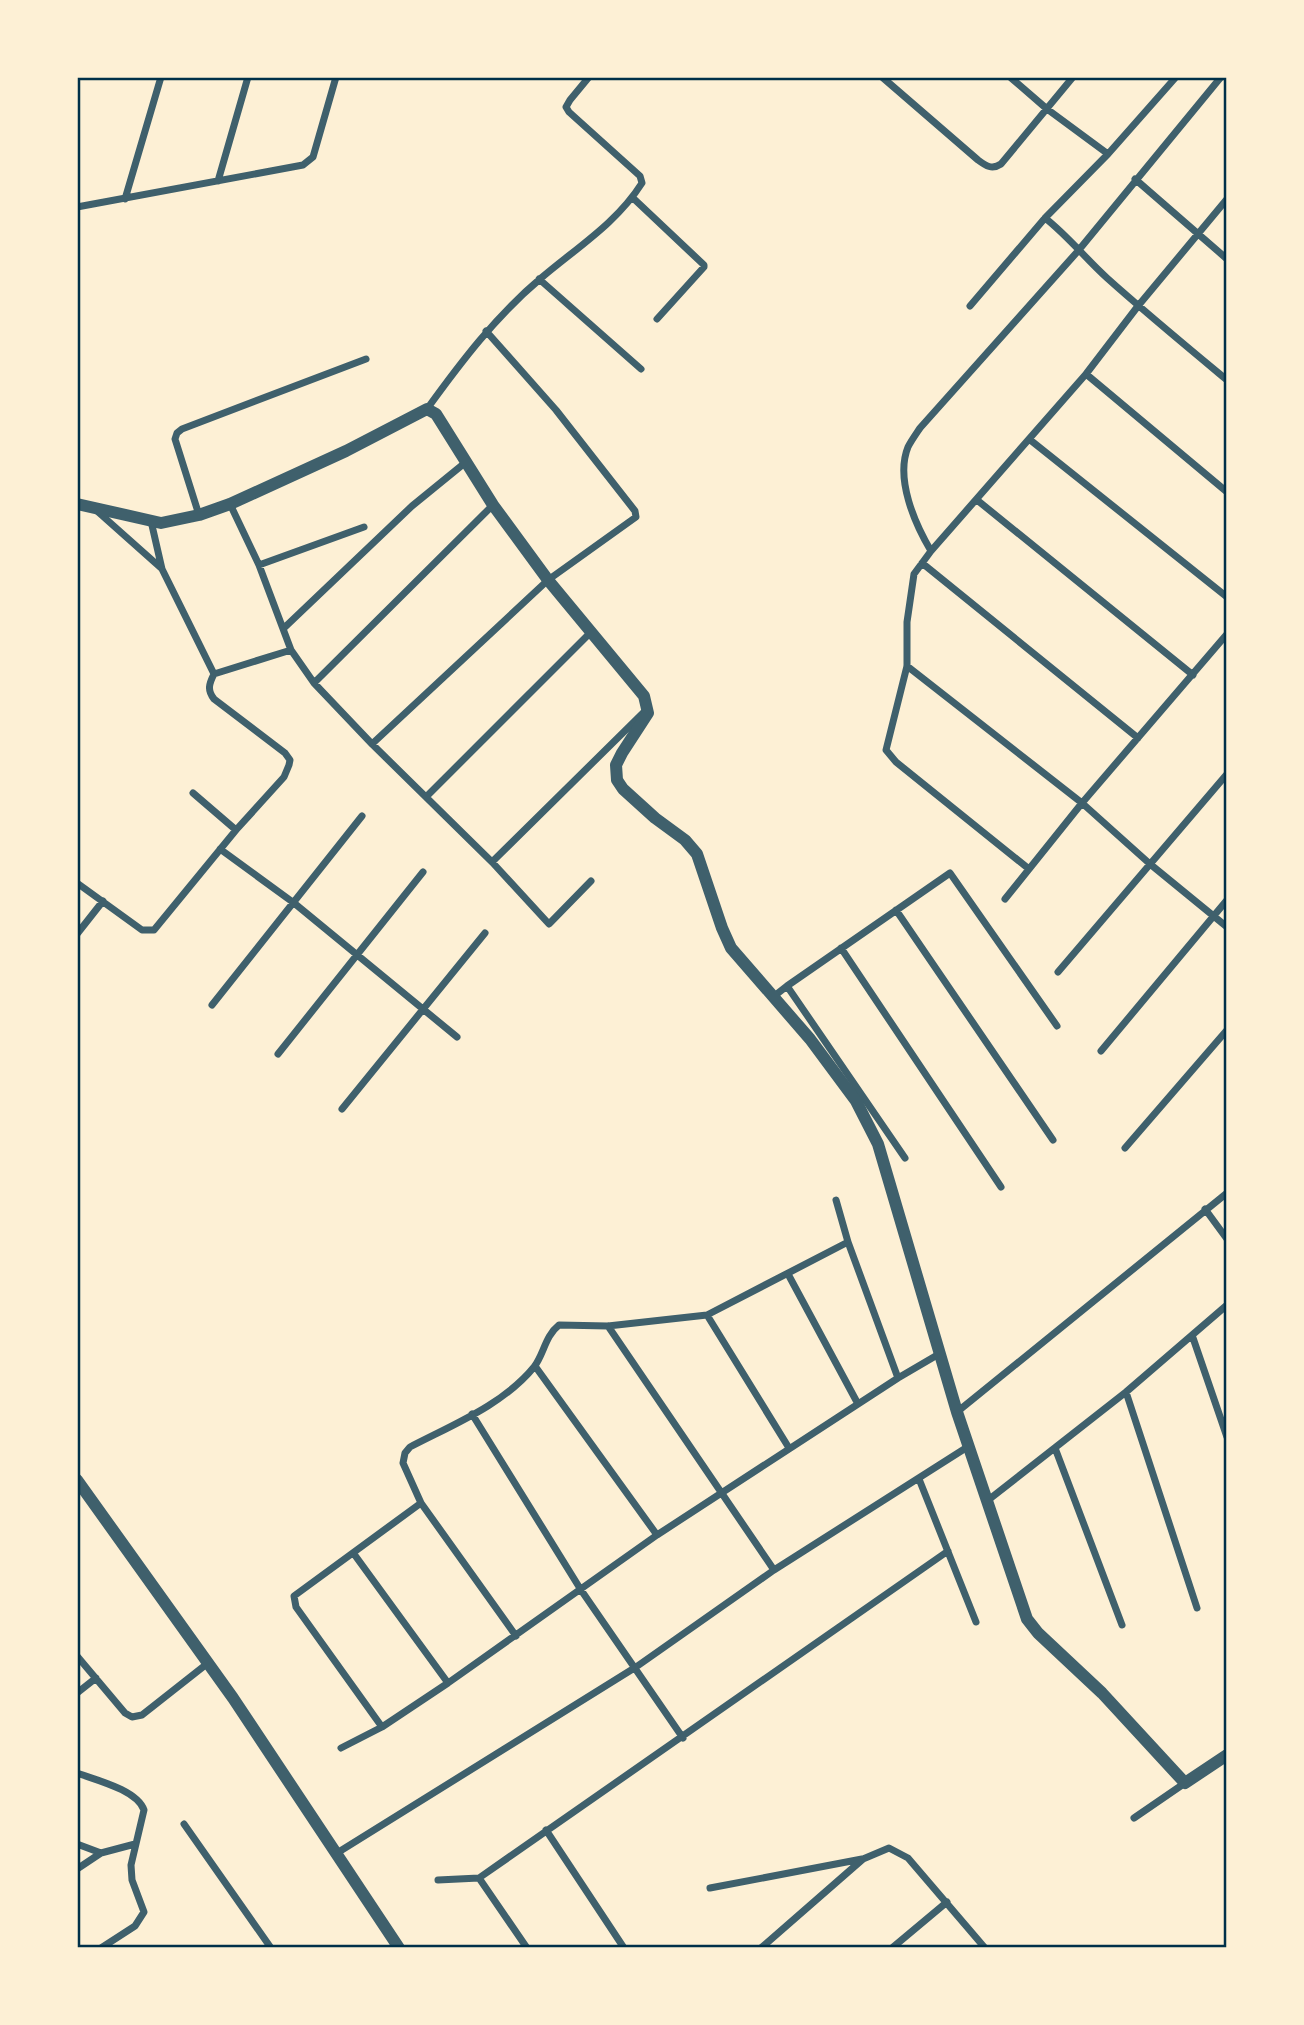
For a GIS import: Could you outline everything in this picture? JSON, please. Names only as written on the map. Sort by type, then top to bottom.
[{"type":"street","points":[[125,199],[161,77]]},
{"type":"street","points":[[218,181],[248,77]]},
{"type":"street","points":[[77,207],[303,165],[313,157],[337,77]]},
{"type":"street","points":[[883,77],[978,160],[990,167],[1002,164],[1073,77]]},
{"type":"street","points":[[1010,77],[1108,155]]},
{"type":"street","points":[[970,306],[1176,77]]},
{"type":"street","points":[[931,551],[919,531],[907,491],[904,465],[908,447],[920,428],[1077,251],[1222,77]]},
{"type":"street","points":[[77,504],[151,522],[199,515],[230,504],[346,451],[428,409],[486,331],[539,279],[611,221],[633,198],[642,183],[640,176],[566,107],[583,79]]},
{"type":"street","points":[[1135,179],[1227,259]]},
{"type":"street","points":[[633,198],[704,265],[657,318]]},
{"type":"street","points":[[1029,869],[896,762],[886,750],[907,666],[907,622],[914,573],[1086,374],[1138,306],[1227,199]]},
{"type":"street","points":[[1048,220],[1069,237],[1077,251],[1138,306],[1227,380]]},
{"type":"street","points":[[539,279],[641,369]]},
{"type":"street","points":[[372,744],[548,580],[632,522],[636,515],[556,410],[486,331]]},
{"type":"street","points":[[199,515],[175,439],[177,433],[366,359]]},
{"type":"street","points":[[1086,374],[1227,492]]},
{"type":"street","points":[[428,409],[436,414],[493,505],[548,580],[644,696],[649,707],[644,722],[616,765],[617,780],[623,789],[685,840],[697,854],[731,948],[810,1039],[856,1101],[878,1144],[957,1412],[1027,1619],[1038,1633],[1102,1693],[1185,1783]]},
{"type":"street","points":[[1029,439],[1227,597]]},
{"type":"street","points":[[285,628],[412,506],[466,462]]},
{"type":"street","points":[[977,500],[1193,675]]},
{"type":"street","points":[[230,504],[259,565],[285,628],[291,650],[314,683],[372,744],[492,862],[549,924],[591,881]]},
{"type":"street","points":[[314,683],[493,505]]},
{"type":"street","points":[[92,507],[162,569]]},
{"type":"street","points":[[77,883],[142,930],[154,930],[284,776],[290,760],[285,753],[209,693],[214,674],[162,569],[151,522]]},
{"type":"street","points":[[259,565],[364,527]]},
{"type":"street","points":[[922,563],[1138,738]]},
{"type":"street","points":[[427,796],[591,632]]},
{"type":"street","points":[[1005,899],[1082,803],[1227,634]]},
{"type":"street","points":[[214,674],[291,650]]},
{"type":"street","points":[[907,666],[1082,803],[1150,864],[1227,927]]},
{"type":"street","points":[[492,862],[649,707]]},
{"type":"street","points":[[1058,972],[1227,774]]},
{"type":"street","points":[[192,793],[236,830]]},
{"type":"street","points":[[212,1005],[362,817]]},
{"type":"street","points":[[220,849],[294,903],[457,1037]]},
{"type":"street","points":[[278,1054],[423,872]]},
{"type":"street","points":[[772,997],[950,873],[1056,1026]]},
{"type":"street","points":[[1101,1051],[1227,900]]},
{"type":"street","points":[[77,934],[103,901]]},
{"type":"street","points":[[896,910],[1053,1140]]},
{"type":"street","points":[[342,1110],[485,933]]},
{"type":"street","points":[[841,948],[1001,1187]]},
{"type":"street","points":[[787,986],[905,1158]]},
{"type":"street","points":[[1125,1148],[1227,1030]]},
{"type":"street","points":[[957,1412],[1227,1193]]},
{"type":"street","points":[[836,1200],[848,1242],[898,1378]]},
{"type":"street","points":[[1205,1209],[1227,1239]]},
{"type":"street","points":[[516,1636],[421,1503],[403,1463],[405,1453],[410,1447],[504,1396],[535,1366],[549,1336],[559,1325],[608,1326],[707,1315],[848,1242]]},
{"type":"street","points":[[788,1274],[858,1404]]},
{"type":"street","points":[[987,1501],[1126,1392],[1227,1304]]},
{"type":"street","points":[[707,1315],[789,1448]]},
{"type":"street","points":[[608,1326],[774,1570]]},
{"type":"street","points":[[1192,1335],[1227,1437]]},
{"type":"street","points":[[341,1748],[382,1727],[657,1535],[939,1354]]},
{"type":"street","points":[[535,1366],[657,1535]]},
{"type":"street","points":[[1126,1392],[1197,1608]]},
{"type":"street","points":[[472,1414],[581,1590],[683,1738]]},
{"type":"street","points":[[337,1853],[636,1667],[774,1570],[969,1446]]},
{"type":"street","points":[[1055,1448],[1122,1625]]},
{"type":"street","points":[[919,1479],[976,1622]]},
{"type":"street","points":[[77,1480],[233,1698],[399,1948]]},
{"type":"street","points":[[382,1727],[293,1601],[297,1592],[354,1554],[421,1503]]},
{"type":"street","points":[[438,1880],[479,1878],[948,1551]]},
{"type":"street","points":[[354,1554],[448,1683]]},
{"type":"street","points":[[77,1656],[125,1713],[132,1717],[142,1715],[212,1669]]},
{"type":"street","points":[[77,1693],[96,1678]]},
{"type":"street","points":[[1134,1818],[1227,1755]]},
{"type":"street","points":[[77,1773],[131,1794],[141,1802],[144,1810],[131,1865],[132,1880],[144,1912],[135,1926],[101,1948]]},
{"type":"street","points":[[184,1824],[271,1948]]},
{"type":"street","points":[[546,1830],[624,1948]]},
{"type":"street","points":[[77,1844],[101,1853]]},
{"type":"street","points":[[77,1869],[101,1853],[135,1844]]},
{"type":"street","points":[[710,1888],[863,1859],[889,1848],[908,1858],[985,1948]]},
{"type":"street","points":[[761,1948],[863,1859]]},
{"type":"street","points":[[479,1878],[527,1948]]},
{"type":"street","points":[[892,1948],[947,1902]]}]
